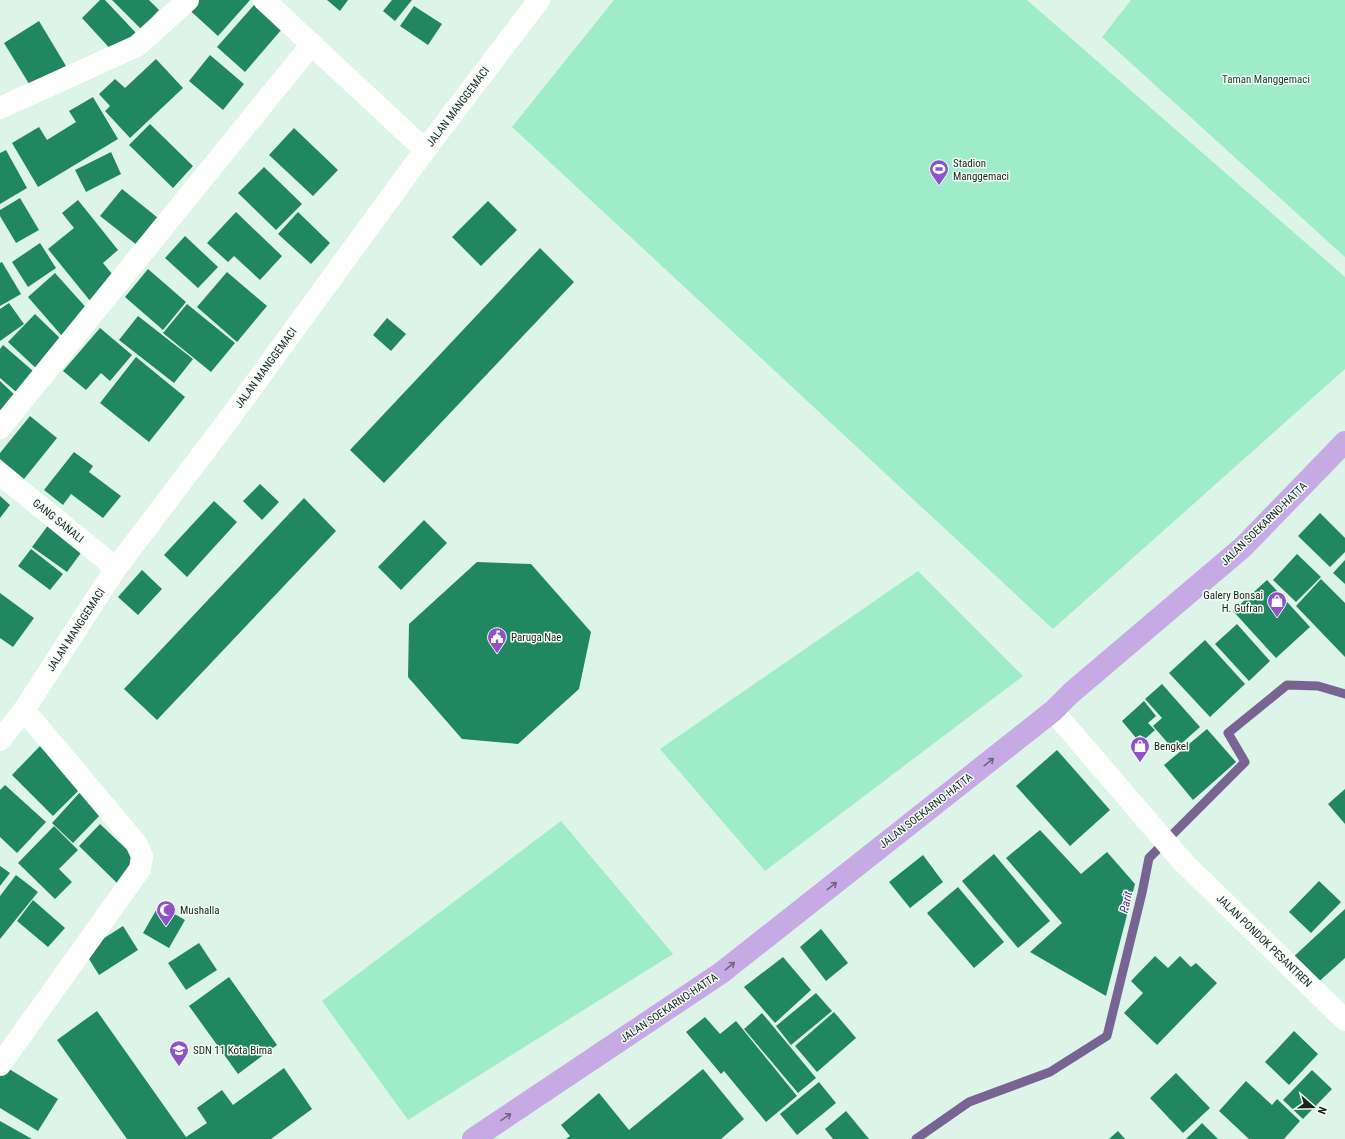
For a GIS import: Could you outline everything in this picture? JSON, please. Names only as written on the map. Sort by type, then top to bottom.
[{"type":"highway","name":"JALAN SOEKARNO-HATTA","points":[[473,1139],[721,973],[1053,711],[1070,693],[1243,547],[1345,442]]},
{"type":"street","points":[[0,108],[136,46],[188,0]]},
{"type":"street","points":[[264,0],[425,150]]},
{"type":"street","name":"JALAN MANGGEMACI","points":[[0,740],[24,710],[116,568],[231,416],[425,150],[539,0]]},
{"type":"street","points":[[0,428],[312,44]]},
{"type":"street","name":"GANG SANALI","points":[[0,474],[116,568]]},
{"type":"street","points":[[0,1065],[140,869],[142,856],[136,843],[24,710]]},
{"type":"street","name":"JALAN PONDOK PESANTREN","points":[[1053,711],[1183,862],[1345,1020]]},
{"type":"green space","points":[[614,0],[1027,0],[1345,277],[1345,369],[1053,629],[512,127]]},
{"type":"green space","name":"Taman Manggemaci","points":[[1131,0],[1345,0],[1345,257],[1102,37]]},
{"type":"green space","points":[[918,571],[1023,676],[765,871],[660,749]]},
{"type":"green space","points":[[561,821],[673,954],[408,1120],[322,1001]]},
{"type":"building","points":[[100,0],[105,0],[136,33],[115,54],[82,18]]},
{"type":"building","points":[[112,0],[149,0],[159,10],[141,29]]},
{"type":"building","points":[[189,0],[250,0],[218,36],[184,5]]},
{"type":"building","points":[[327,0],[348,0],[340,11]]},
{"type":"building","points":[[392,0],[412,0],[395,21],[383,11]]},
{"type":"building","points":[[254,5],[282,29],[245,72],[217,47]]},
{"type":"building","points":[[414,6],[442,24],[428,45],[400,26]]},
{"type":"building","points":[[39,21],[66,66],[31,87],[4,43]]},
{"type":"building","points":[[210,55],[244,84],[223,110],[189,81]]},
{"type":"building","points":[[156,59],[183,88],[130,138],[105,111],[110,106],[99,94],[115,79],[125,88]]},
{"type":"building","points":[[93,97],[118,139],[38,187],[12,143],[39,127],[47,140],[76,122],[69,111]]},
{"type":"building","points":[[150,124],[193,166],[173,188],[129,145]]},
{"type":"building","points":[[294,128],[338,170],[313,196],[269,155]]},
{"type":"building","points":[[6,150],[27,188],[0,204],[0,153]]},
{"type":"building","points":[[111,152],[121,174],[86,192],[75,170]]},
{"type":"building","points":[[264,167],[302,204],[276,230],[238,193]]},
{"type":"building","points":[[122,189],[163,222],[142,249],[100,216]]},
{"type":"building","points":[[20,198],[39,230],[16,243],[0,216],[0,210]]},
{"type":"building","points":[[78,200],[118,250],[103,263],[117,280],[91,302],[48,249],[74,228],[62,213]]},
{"type":"building","points":[[488,201],[517,230],[481,266],[452,237]]},
{"type":"building","points":[[236,212],[282,256],[260,280],[234,256],[228,262],[207,243]]},
{"type":"building","points":[[298,212],[330,243],[311,264],[278,234]]},
{"type":"building","points":[[185,236],[218,267],[198,288],[165,258]]},
{"type":"building","points":[[40,243],[56,268],[28,287],[12,262]]},
{"type":"building","points":[[540,248],[574,282],[384,483],[350,450]]},
{"type":"building","points":[[2,262],[21,294],[0,306],[0,263]]},
{"type":"building","points":[[148,269],[186,302],[163,330],[125,297]]},
{"type":"building","points":[[227,272],[267,306],[237,342],[197,307]]},
{"type":"building","points":[[55,273],[90,312],[62,336],[28,297]]},
{"type":"building","points":[[9,303],[24,324],[0,341],[0,309]]},
{"type":"building","points":[[187,304],[235,343],[211,372],[163,333]]},
{"type":"building","points":[[35,314],[66,344],[40,372],[8,342]]},
{"type":"building","points":[[138,316],[193,359],[174,383],[119,340]]},
{"type":"building","points":[[387,318],[406,334],[391,351],[373,335]]},
{"type":"building","points":[[100,328],[132,355],[110,381],[101,373],[86,390],[63,371]]},
{"type":"building","points":[[3,345],[40,377],[22,397],[0,378],[0,349]]},
{"type":"building","points":[[136,357],[185,397],[149,442],[100,403]]},
{"type":"building","points":[[0,381],[19,399],[0,420]]},
{"type":"building","points":[[30,416],[57,438],[24,479],[0,459],[0,453]]},
{"type":"building","points":[[74,452],[93,466],[89,472],[121,496],[103,518],[71,494],[63,505],[44,490]]},
{"type":"building","points":[[260,484],[279,502],[262,520],[243,501]]},
{"type":"building","points":[[0,496],[10,505],[0,518]]},
{"type":"building","points":[[304,498],[336,531],[157,720],[124,689]]},
{"type":"building","points":[[214,501],[237,522],[187,577],[164,555]]},
{"type":"building","points":[[1320,513],[1345,538],[1345,552],[1330,567],[1298,536]]},
{"type":"building","points":[[424,520],[447,543],[401,590],[378,567]]},
{"type":"building","points":[[49,524],[83,550],[67,572],[32,547]]},
{"type":"building","points":[[31,549],[63,574],[50,590],[18,566]]},
{"type":"building","points":[[1297,554],[1321,577],[1296,602],[1273,580]]},
{"type":"building","points":[[1345,560],[1345,584],[1333,573]]},
{"type":"building","name":"Paruga Nae","points":[[477,562],[531,564],[591,632],[579,689],[518,744],[462,739],[408,677],[409,624]]},
{"type":"building","points":[[142,570],[162,589],[138,615],[118,597]]},
{"type":"building","points":[[1321,579],[1345,603],[1345,657],[1296,606]]},
{"type":"building","points":[[1267,580],[1310,627],[1276,658],[1233,611]]},
{"type":"building","points":[[0,593],[34,618],[13,647],[0,638]]},
{"type":"building","points":[[1237,624],[1270,661],[1249,681],[1215,644]]},
{"type":"building","points":[[1205,640],[1245,684],[1210,717],[1169,673]]},
{"type":"building","points":[[1162,684],[1200,727],[1174,750],[1153,726],[1162,718],[1145,699]]},
{"type":"building","points":[[1144,701],[1156,716],[1148,723],[1155,730],[1145,739],[1140,735],[1136,738],[1122,721]]},
{"type":"building","points":[[1207,729],[1236,762],[1193,800],[1164,765]]},
{"type":"building","points":[[41,745],[83,786],[53,816],[12,775]]},
{"type":"building","points":[[1057,750],[1110,810],[1070,846],[1016,786]]},
{"type":"building","points":[[5,785],[46,822],[17,853],[0,837],[0,790]]},
{"type":"building","points":[[1345,789],[1345,824],[1328,804]]},
{"type":"building","points":[[82,790],[104,811],[73,843],[52,823]]},
{"type":"building","points":[[100,824],[139,861],[117,883],[79,846]]},
{"type":"building","points":[[54,826],[78,850],[59,869],[72,882],[55,899],[18,863]]},
{"type":"building","points":[[1040,830],[1081,874],[1107,852],[1135,884],[1106,996],[1030,952],[1062,923],[1006,858]]},
{"type":"building","points":[[994,854],[1050,921],[1018,948],[962,881]]},
{"type":"building","points":[[923,855],[943,882],[910,908],[889,882]]},
{"type":"building","points":[[0,866],[10,873],[0,886]]},
{"type":"building","points":[[16,875],[38,892],[0,939],[0,896]]},
{"type":"building","points":[[1319,881],[1341,902],[1311,933],[1289,912]]},
{"type":"building","points":[[958,887],[1004,942],[974,968],[927,913]]},
{"type":"building","points":[[33,900],[65,928],[48,947],[17,921]]},
{"type":"building","points":[[159,905],[185,920],[169,948],[143,933]]},
{"type":"building","points":[[1345,909],[1345,958],[1314,986],[1290,960]]},
{"type":"building","points":[[123,926],[138,950],[99,975],[84,951]]},
{"type":"building","points":[[821,929],[848,963],[826,981],[800,947]]},
{"type":"building","points":[[199,943],[217,970],[186,990],[168,963]]},
{"type":"building","points":[[1155,956],[1168,968],[1180,956],[1191,967],[1196,963],[1217,983],[1157,1045],[1124,1013],[1143,993],[1131,981]]},
{"type":"building","points":[[783,957],[811,990],[775,1023],[744,987]]},
{"type":"building","points":[[229,977],[277,1045],[238,1074],[189,1006]]},
{"type":"building","points":[[816,993],[832,1011],[791,1045],[776,1026]]},
{"type":"building","points":[[97,1011],[186,1137],[207,1123],[197,1108],[222,1090],[233,1105],[284,1068],[312,1109],[271,1139],[127,1139],[57,1040]]},
{"type":"building","points":[[834,1012],[856,1038],[817,1072],[795,1046]]},
{"type":"building","points":[[762,1013],[816,1078],[798,1093],[744,1029]]},
{"type":"building","points":[[705,1017],[720,1034],[736,1021],[797,1096],[766,1122],[724,1071],[721,1074],[686,1032]]},
{"type":"building","points":[[1294,1031],[1318,1054],[1289,1085],[1265,1062]]},
{"type":"building","points":[[1,1064],[58,1099],[38,1131],[0,1108]]},
{"type":"building","points":[[703,1069],[744,1119],[721,1139],[566,1139],[570,1136],[561,1125],[599,1093],[629,1130]]},
{"type":"building","points":[[1312,1070],[1332,1089],[1303,1119],[1283,1100]]},
{"type":"building","points":[[1176,1073],[1210,1108],[1183,1133],[1150,1098]]},
{"type":"building","points":[[1246,1081],[1272,1105],[1277,1099],[1300,1121],[1284,1139],[1249,1139],[1219,1111]]},
{"type":"building","points":[[819,1082],[836,1103],[797,1135],[780,1114]]},
{"type":"building","points":[[846,1111],[869,1139],[833,1139],[825,1129]]},
{"type":"building","points":[[0,1121],[32,1139],[0,1139]]},
{"type":"building","points":[[1202,1123],[1218,1139],[1186,1139]]},
{"type":"building","points":[[1118,1131],[1125,1139],[1109,1139]]},
{"type":"waterway","name":"Parit","points":[[916,1139],[969,1102],[1050,1072],[1107,1036],[1142,893],[1149,858],[1245,762],[1228,733],[1287,685],[1318,686],[1345,694]]},
{"type":"place","name":"Stadion Manggemaci","points":[[939,186]]},
{"type":"place","name":"Galery Bonsai H. Gufran","points":[[1277,618]]},
{"type":"place","name":"Paruga Nae","points":[[497,654]]},
{"type":"place","name":"Bengkel","points":[[1140,763]]},
{"type":"place","name":"Mushalla","points":[[166,927]]},
{"type":"place","name":"SDN 11 Kota Bima","points":[[179,1067]]}]
